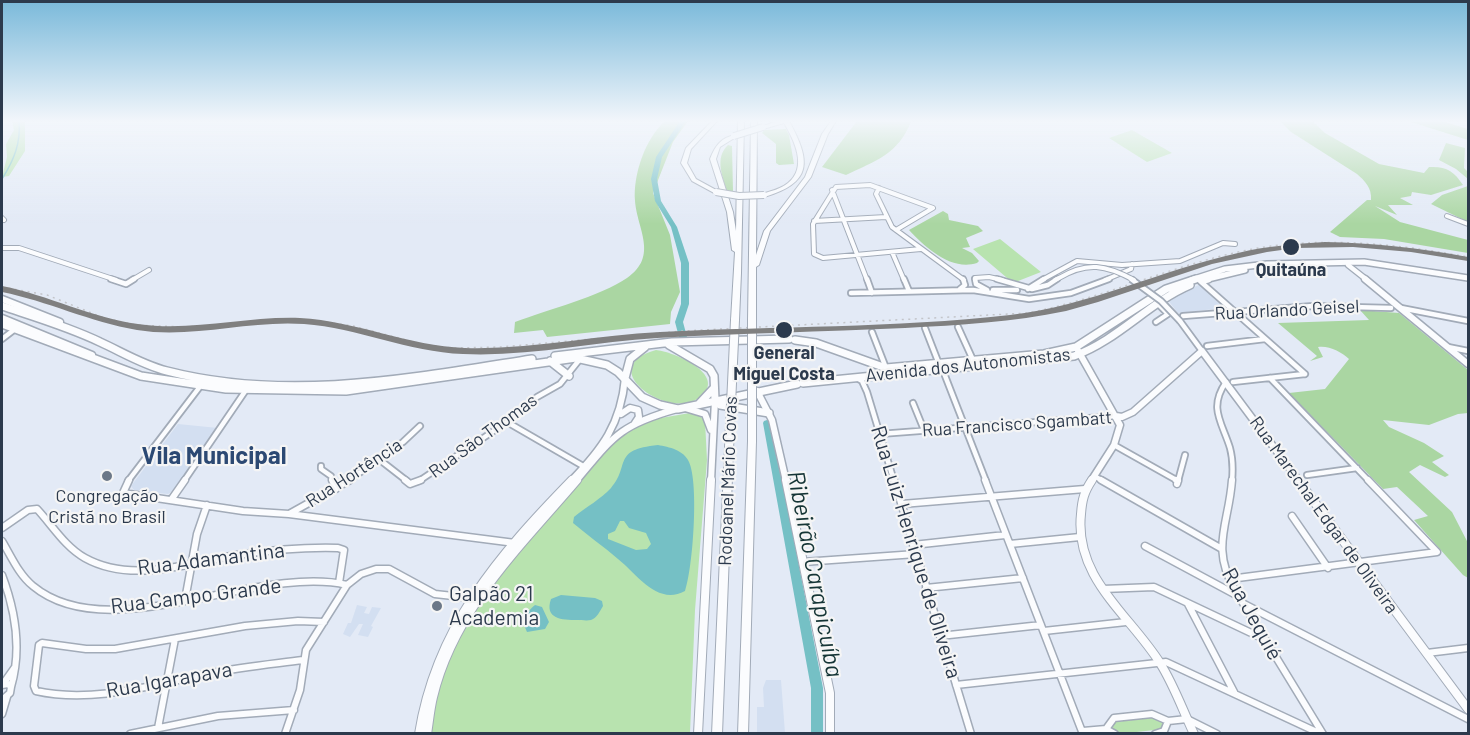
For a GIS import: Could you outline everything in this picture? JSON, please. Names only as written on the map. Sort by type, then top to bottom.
[{"type":"highway","points":[[686,155],[684,163],[694,180],[716,192],[740,196],[764,195],[789,186],[801,172],[798,155]]},
{"type":"highway","points":[[714,155],[713,159],[730,212],[738,273]]},
{"type":"highway","name":"Rodoanel Mário Covas","points":[[717,734],[738,273],[740,155]]},
{"type":"highway","name":"Rodoanel Mário Covas","points":[[743,734],[752,441],[754,155]]},
{"type":"highway","points":[[754,272],[764,237],[770,225],[807,180],[817,155]]},
{"type":"main road","name":"Avenida dos Autonomistas","points":[[697,406],[715,400],[800,384],[973,360],[1052,353],[1076,347],[1166,289],[1225,269],[1267,264],[1364,262],[1468,280]]},
{"type":"main road","name":"Avenida dos Autonomistas","points":[[203,383],[279,387],[364,384],[614,348],[792,339],[816,343],[886,368],[1059,358],[1080,354],[1173,292],[1245,270],[1348,265],[1393,268],[1468,280]]},
{"type":"main road","points":[[1348,265],[1468,364]]},
{"type":"main road","points":[[2,299],[67,325],[82,335]]},
{"type":"main road","points":[[2,306],[82,335],[146,364],[203,383]]},
{"type":"main road","points":[[2,318],[17,327],[141,376],[246,390],[301,392],[357,390],[581,358],[605,364],[625,378],[642,397],[700,412],[708,419],[714,446]]},
{"type":"main road","points":[[2,324],[17,327]]},
{"type":"main road","points":[[666,344],[710,369],[714,376],[714,446],[698,734]]},
{"type":"main road","points":[[419,734],[427,689],[443,650],[471,598],[515,543],[604,444],[618,417],[623,398],[625,368],[632,356],[650,345]]},
{"type":"main road","points":[[1076,347],[1116,416],[1120,429],[1114,445],[1085,489],[1080,537],[1101,589],[1160,663],[1194,734]]},
{"type":"main road","name":"Rua Marechal Edgar de Oliveira","points":[[1204,348],[1468,709]]},
{"type":"main road","name":"Rua Francisco Sgambatt","points":[[1116,416],[1122,417],[1133,412],[1204,348]]},
{"type":"main road","points":[[550,361],[569,376]]},
{"type":"main road","points":[[427,734],[428,714],[434,690],[450,651],[477,600],[543,518],[616,436],[634,423],[681,408],[697,406],[714,388]]},
{"type":"main road","points":[[757,392],[769,413],[776,434],[830,693],[830,734]]},
{"type":"main road","points":[[715,400],[727,408],[769,413]]},
{"type":"main road","points":[[618,417],[627,409],[634,408],[640,412],[634,423]]},
{"type":"street","points":[[896,230],[933,208],[865,185],[837,187],[832,190],[814,221],[815,256],[823,258],[921,249]]},
{"type":"street","points":[[879,189],[876,194],[886,217],[896,230],[966,284],[956,290]]},
{"type":"street","points":[[832,190],[872,293]]},
{"type":"street","points":[[825,203],[832,202],[839,205]]},
{"type":"street","points":[[1447,216],[1468,224]]},
{"type":"street","points":[[814,221],[886,217]]},
{"type":"street","points":[[851,294],[992,291],[1006,286],[1030,289],[1077,261],[1132,264],[1180,261],[1223,243],[1234,244]]},
{"type":"street","points":[[2,248],[19,248],[126,284],[149,270]]},
{"type":"street","points":[[892,252],[909,291]]},
{"type":"street","points":[[978,277],[975,282],[992,291],[1016,298],[1046,298],[1064,295],[1124,273],[1131,269],[1132,264]]},
{"type":"street","name":"Rua Marechal Edgar de Oliveira","points":[[1030,289],[1045,287],[1083,267],[1111,270],[1161,299],[1182,319],[1204,348]]},
{"type":"street","points":[[957,275],[992,277],[1006,286],[1016,298]]},
{"type":"street","points":[[1200,282],[1305,374],[1230,382]]},
{"type":"street","points":[[1006,286],[1030,289]]},
{"type":"street","points":[[1156,322],[1168,314],[1157,303]]},
{"type":"street","name":"Rua Orlando Geisel","points":[[1182,319],[1233,311],[1342,304],[1391,308]]},
{"type":"street","points":[[1399,307],[1468,321]]},
{"type":"street","points":[[2,339],[17,327]]},
{"type":"street","points":[[958,327],[973,360]]},
{"type":"street","points":[[925,328],[1083,732],[1106,729],[1115,734]]},
{"type":"street","points":[[872,332],[886,368]]},
{"type":"street","points":[[1204,348],[1265,339]]},
{"type":"street","points":[[1448,347],[1468,351]]},
{"type":"street","name":"Rua São Thomas","points":[[380,460],[410,484],[415,484],[507,422],[569,376],[581,358]]},
{"type":"street","name":"Rua Luiz Henrique de Oliveira","points":[[853,377],[865,385],[971,734]]},
{"type":"street","points":[[1230,579],[1360,564],[1437,552],[1270,378]]},
{"type":"street","name":"Rua Jequié","points":[[1230,382],[1218,392],[1216,405],[1231,452],[1234,473],[1222,549],[1223,564],[1322,734]]},
{"type":"street","points":[[203,383],[124,487],[122,491],[125,494],[515,543]]},
{"type":"street","points":[[171,500],[246,390]]},
{"type":"street","points":[[913,403],[924,430]]},
{"type":"street","name":"Rua Francisco Sgambatt","points":[[880,434],[1116,416]]},
{"type":"street","points":[[507,422],[584,466]]},
{"type":"street","name":"Rua Hortência","points":[[286,515],[336,489],[380,460],[420,426]]},
{"type":"street","points":[[1114,445],[1178,483],[1185,455]]},
{"type":"street","points":[[321,466],[321,469],[331,476],[336,489]]},
{"type":"street","points":[[1307,475],[1357,468]]},
{"type":"street","points":[[1094,476],[1222,549]]},
{"type":"street","points":[[902,504],[1085,489]]},
{"type":"street","points":[[185,600],[200,521],[207,505]]},
{"type":"street","name":"Rua Adamantina","points":[[2,528],[28,510],[37,509],[77,553],[102,566],[135,571],[280,549],[318,547],[344,550],[339,583]]},
{"type":"street","points":[[1292,516],[1328,568]]},
{"type":"street","points":[[914,545],[1005,534]]},
{"type":"street","points":[[1010,544],[1080,537]]},
{"type":"street","name":"Rua Campo Grande","points":[[2,541],[33,587],[52,598],[90,608],[139,608],[251,588],[339,583],[347,585]]},
{"type":"street","points":[[1145,546],[1242,600],[1468,719]]},
{"type":"street","points":[[803,562],[916,554]]},
{"type":"street","points":[[285,734],[300,690],[303,660],[309,644],[347,585],[361,574],[381,568],[403,576],[425,591],[471,598]]},
{"type":"street","points":[[2,577],[15,624],[17,665],[11,687],[5,698],[2,714]]},
{"type":"street","points":[[926,588],[1023,578]]},
{"type":"street","points":[[1101,589],[1154,587],[1266,640]]},
{"type":"street","points":[[1187,602],[1234,692]]},
{"type":"street","points":[[158,728],[175,639],[268,624],[324,622]]},
{"type":"street","points":[[940,636],[1126,622]]},
{"type":"street","name":"Rua Igarapava","points":[[175,639],[112,650],[77,650],[41,644],[34,682],[36,691],[61,695],[97,693],[231,669],[303,660]]},
{"type":"street","points":[[1426,653],[1468,648]]},
{"type":"street","points":[[956,685],[1166,663],[1322,734]]},
{"type":"street","points":[[2,685],[17,665]]},
{"type":"street","points":[[2,685],[8,684],[11,687]]},
{"type":"street","points":[[130,734],[218,716],[294,710]]},
{"type":"street","points":[[1106,729],[1111,720],[1117,717],[1152,714],[1168,721],[1186,719],[1217,734]]},
{"type":"street","points":[[1155,734],[1164,731],[1168,721]]},
{"type":"shaded area","points":[[1199,285],[1224,308],[1178,313],[1167,299]]},
{"type":"shaded area","points":[[178,424],[218,428],[175,490],[168,494],[134,490],[131,486]]},
{"type":"shaded area","points":[[357,605],[367,607],[364,613],[369,614],[372,607],[381,608],[368,637],[358,635],[363,624],[359,624],[350,637],[343,634],[348,623],[351,623]]},
{"type":"shaded area","points":[[766,680],[781,680],[785,733],[757,733],[757,707],[764,707],[763,688]]},
{"type":"green space","points":[[22,155],[9,176],[2,177],[7,157]]},
{"type":"green space","points":[[643,155],[668,155],[653,193],[670,235],[680,292],[671,312],[670,324],[547,337],[543,330],[514,333],[515,322],[603,291],[637,270],[644,251],[635,201],[636,180]]},
{"type":"green space","points":[[732,155],[733,191],[727,192],[720,162],[721,156]]},
{"type":"green space","points":[[776,155],[792,155],[794,164],[779,165],[776,163]]},
{"type":"green space","points":[[831,155],[884,155],[846,175],[822,167]]},
{"type":"green space","points":[[1136,155],[1166,155],[1147,162]]},
{"type":"green space","points":[[1328,155],[1364,155],[1379,164],[1424,173],[1429,167],[1440,167],[1453,173],[1463,185],[1431,195],[1412,192],[1411,196],[1400,198],[1413,205],[1388,205],[1397,215],[1375,206],[1400,222],[1468,240],[1468,253],[1384,239],[1340,237],[1330,232],[1367,200],[1371,200],[1369,188],[1357,174]]},
{"type":"green space","points":[[1441,155],[1465,155],[1464,168],[1468,172],[1468,179],[1456,169],[1439,160]]},
{"type":"green space","points":[[1468,186],[1468,222],[1431,204],[1442,195]]},
{"type":"green space","points":[[943,211],[948,214],[949,220],[978,226],[983,231],[966,238],[970,247],[962,248],[972,253],[979,261],[977,263],[967,265],[949,261],[923,244],[909,230]]},
{"type":"green space","points":[[1000,239],[1041,272],[1013,283],[973,249]]},
{"type":"green space","points":[[1360,310],[1399,313],[1468,370],[1468,413],[1458,414],[1429,425],[1383,420],[1389,427],[1424,443],[1444,456],[1432,462],[1449,475],[1445,477],[1420,465],[1409,472],[1452,512],[1468,543],[1468,578],[1414,520],[1428,516],[1397,487],[1383,489],[1289,393],[1325,389],[1349,359],[1335,350],[1318,347],[1323,357],[1310,361],[1317,356],[1278,323],[1369,320]]},
{"type":"green space","points":[[656,350],[672,354],[700,369],[708,383],[705,393],[687,403],[674,403],[660,400],[638,385],[632,375],[632,366],[640,357]]},
{"type":"green space","points":[[690,413],[699,415],[705,421],[707,460],[695,610],[690,733],[428,734],[432,699],[449,657],[472,613],[503,566],[621,433],[655,419]]},
{"type":"green space","points":[[1156,717],[1163,722],[1163,729],[1119,734],[1112,728],[1115,722]]},
{"type":"water","points":[[658,445],[680,452],[687,458],[692,473],[694,526],[688,580],[685,591],[675,595],[665,594],[648,586],[573,523],[574,517],[611,488],[628,455],[643,447]],"holes":[[[620,521],[624,521],[629,528],[646,533],[651,544],[647,549],[636,550],[608,539],[608,534],[615,531]]]},
{"type":"water","points":[[561,595],[595,598],[602,601],[603,606],[597,616],[591,620],[560,619],[552,614],[549,606],[551,599]]},
{"type":"water","points":[[535,605],[542,607],[549,622],[545,629],[527,632],[524,624],[525,617]]},
{"type":"waterway","points":[[2,179],[14,155]]},
{"type":"waterway","name":"Ribeirão Carapicuíba","points":[[660,155],[654,179],[658,201],[674,227],[685,263],[685,304],[679,322],[683,337]]},
{"type":"waterway","name":"Ribeirão Carapicuíba","points":[[767,423],[817,688],[817,734]]},
{"type":"railway","points":[[2,287],[47,295],[104,318],[136,325],[183,327],[311,320],[353,326],[425,345],[453,348],[501,347],[683,331],[1028,313],[1081,300],[1185,266],[1238,252],[1295,244],[1324,242],[1382,245],[1468,257]]},
{"type":"transit line","points":[[2,289],[138,327],[179,329],[302,321],[343,327],[443,350],[488,351],[657,335],[876,327],[1008,318],[1066,308],[1238,255],[1296,246],[1382,247],[1468,259]]},
{"type":"place","name":"Quitaúna","points":[[1291,247]]},
{"type":"place","name":"General Miguel Costa","points":[[784,330]]},
{"type":"place","name":"Congregação Cristã no Brasil","points":[[107,476]]},
{"type":"place","name":"Galpão 21 Academia","points":[[437,606]]},
{"type":"district","name":"Vila Municipal","points":[[214,456]]}]
